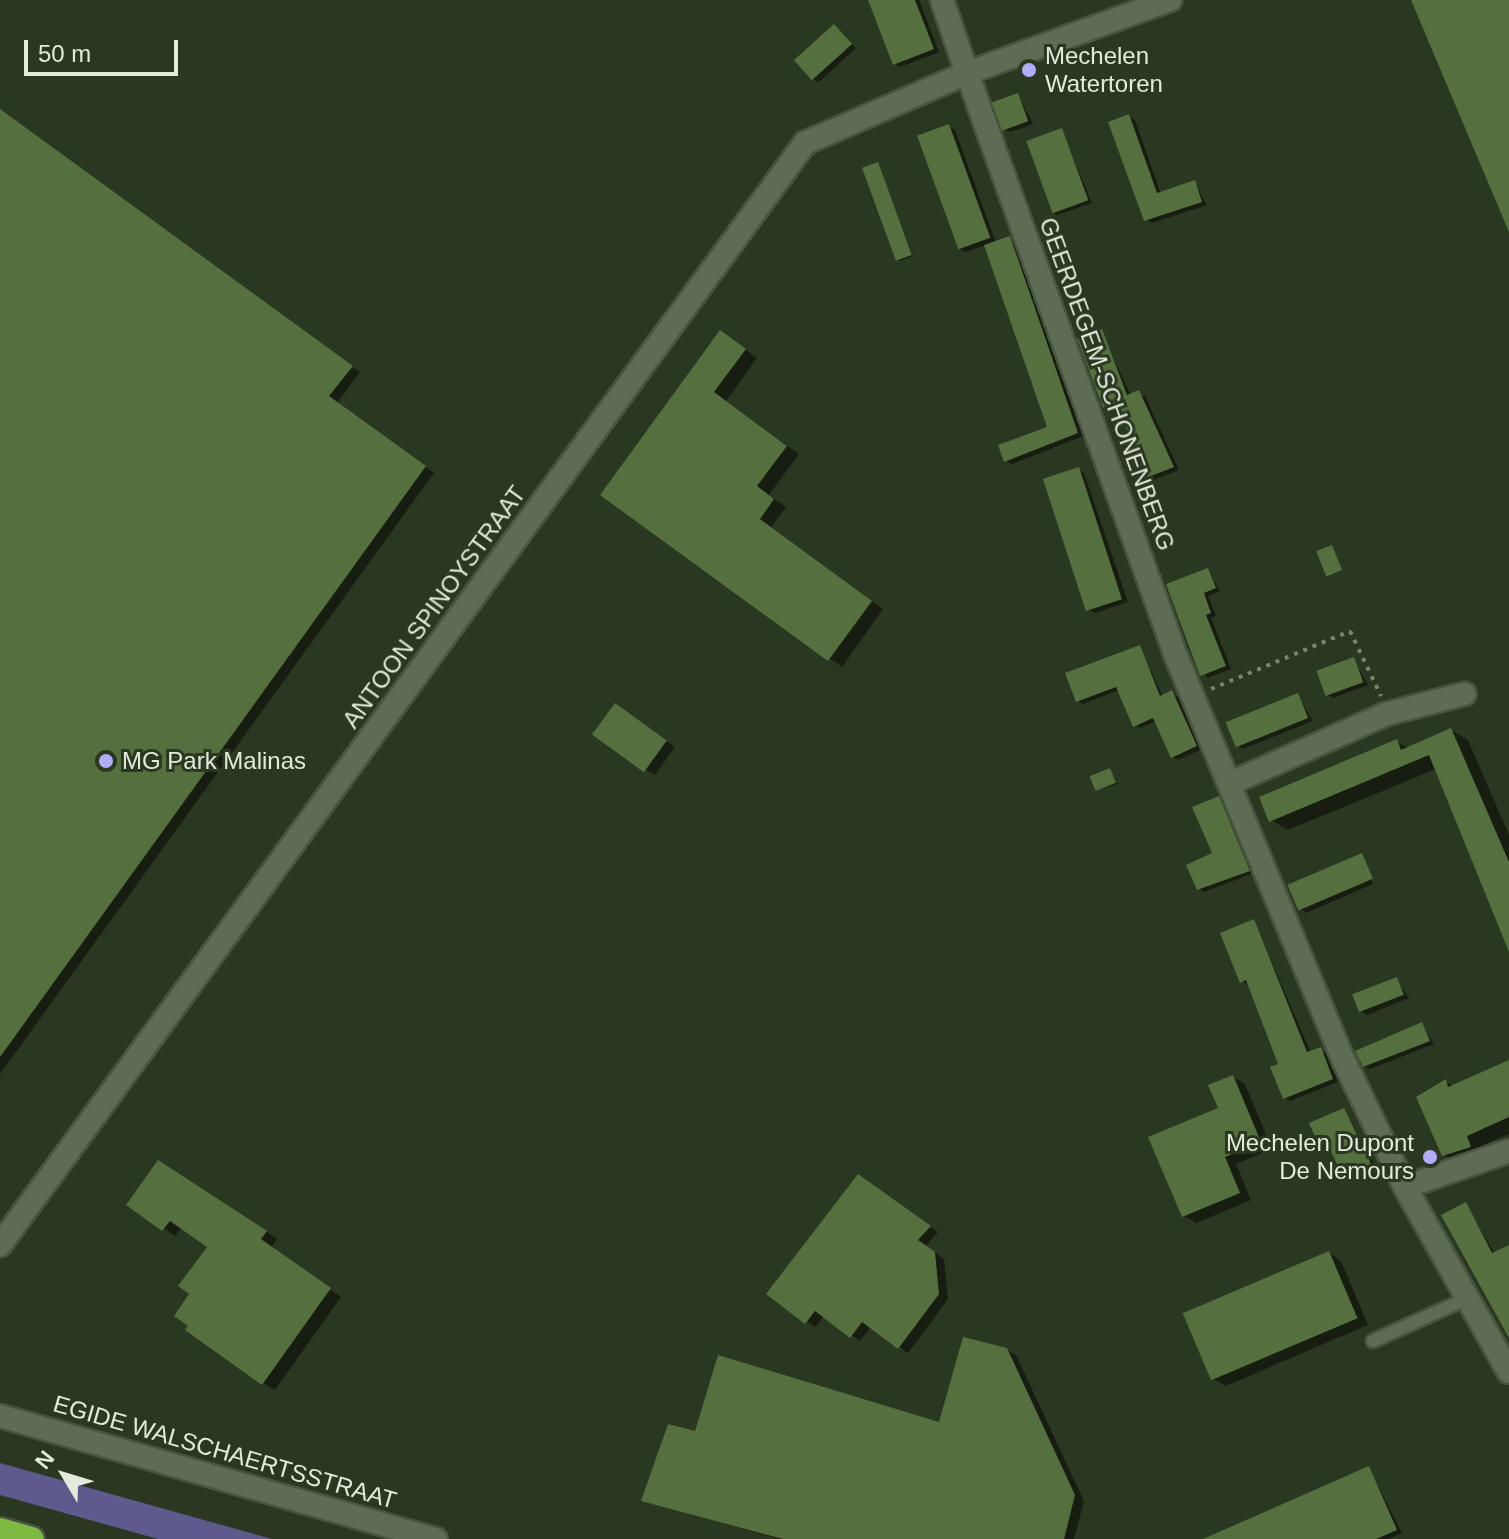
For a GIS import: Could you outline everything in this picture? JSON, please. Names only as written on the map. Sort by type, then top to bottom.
[{"type":"highway","points":[[0,1530],[32,1539]]},
{"type":"street","name":"GEERDEGEM-SCHONENBERG","points":[[942,0],[1176,656],[1344,1061],[1405,1187],[1509,1372]]},
{"type":"street","name":"ANTOON SPINOYSTRAAT","points":[[0,1245],[805,143],[967,73],[1170,0]]},
{"type":"street","points":[[1231,783],[1386,714],[1464,694]]},
{"type":"street","points":[[1405,1187],[1509,1151]]},
{"type":"street","name":"EGIDE WALSCHAERTSSTRAAT","points":[[0,1416],[436,1539]]},
{"type":"lane","points":[[1373,1341],[1466,1299]]},
{"type":"path","points":[[1211,689],[1350,631],[1386,714]]},
{"type":"shaded area","points":[[0,1463],[272,1539],[158,1539],[0,1495]]},
{"type":"building","points":[[868,0],[915,0],[934,49],[893,65]]},
{"type":"building","points":[[1411,0],[1509,0],[1509,232]]},
{"type":"building","points":[[834,24],[852,44],[812,80],[794,60]]},
{"type":"building","points":[[1018,93],[1028,121],[1002,131],[992,103]]},
{"type":"building","name":"MG Park Malinas","points":[[0,109],[353,366],[329,396],[426,466],[0,1057]]},
{"type":"building","points":[[1129,114],[1157,193],[1195,180],[1202,202],[1144,221],[1108,122]]},
{"type":"building","points":[[949,124],[990,238],[958,249],[917,136]]},
{"type":"building","points":[[1062,128],[1088,200],[1053,213],[1026,141]]},
{"type":"building","points":[[878,162],[912,255],[896,261],[862,168]]},
{"type":"building","points":[[1010,236],[1078,433],[1004,462],[998,445],[1047,427],[984,245]]},
{"type":"building","points":[[1102,329],[1127,395],[1139,390],[1174,467],[1146,478],[1116,403],[1103,408],[1077,338]]},
{"type":"building","points":[[720,330],[746,349],[714,392],[787,446],[757,486],[774,499],[760,519],[872,601],[828,661],[600,495]]},
{"type":"building","points":[[1079,467],[1122,599],[1086,611],[1043,479]]},
{"type":"building","points":[[1332,545],[1342,570],[1326,576],[1316,551]]},
{"type":"building","points":[[1208,568],[1216,588],[1204,593],[1211,613],[1206,615],[1226,666],[1200,676],[1166,584]]},
{"type":"building","points":[[1140,645],[1160,696],[1172,690],[1197,746],[1171,758],[1153,718],[1133,727],[1116,687],[1076,702],[1065,673]]},
{"type":"building","points":[[1354,657],[1363,682],[1326,696],[1316,671]]},
{"type":"building","points":[[1298,693],[1308,718],[1236,747],[1226,722]]},
{"type":"building","points":[[615,703],[667,741],[644,772],[592,735]]},
{"type":"building","points":[[1451,728],[1509,862],[1509,952],[1429,755],[1269,822],[1259,797],[1397,739],[1401,750]]},
{"type":"building","points":[[1110,768],[1116,783],[1096,791],[1090,776]]},
{"type":"building","points":[[1219,796],[1250,871],[1197,890],[1186,865],[1212,853],[1192,807]]},
{"type":"building","points":[[1362,853],[1373,879],[1298,910],[1287,885]]},
{"type":"building","points":[[1254,919],[1307,1052],[1321,1047],[1333,1079],[1283,1099],[1270,1067],[1278,1064],[1246,980],[1240,983],[1220,933]]},
{"type":"building","points":[[1397,977],[1404,995],[1359,1012],[1352,994]]},
{"type":"building","points":[[1422,1022],[1430,1041],[1363,1067],[1355,1051]]},
{"type":"building","points":[[1509,1060],[1509,1117],[1467,1136],[1471,1147],[1442,1156],[1416,1097],[1446,1079],[1448,1087]]},
{"type":"building","points":[[1233,1075],[1261,1142],[1225,1157],[1240,1193],[1182,1217],[1148,1137],[1218,1108],[1208,1085]]},
{"type":"building","points":[[1344,1108],[1372,1166],[1344,1179],[1327,1143],[1319,1146],[1309,1123]]},
{"type":"building","points":[[158,1160],[267,1231],[261,1239],[331,1288],[262,1385],[185,1330],[188,1326],[174,1316],[189,1294],[178,1286],[207,1247],[170,1221],[162,1231],[126,1205]]},
{"type":"building","points":[[858,1174],[931,1226],[918,1240],[935,1252],[939,1294],[898,1349],[862,1322],[850,1338],[815,1311],[805,1324],[766,1294]]},
{"type":"building","points":[[1466,1202],[1492,1253],[1509,1245],[1509,1338],[1441,1215]]},
{"type":"building","points":[[1329,1251],[1358,1318],[1211,1380],[1183,1313]]},
{"type":"building","points":[[963,1337],[1007,1348],[1075,1495],[1064,1539],[783,1539],[641,1501],[668,1424],[695,1431],[718,1355],[939,1422]]},
{"type":"building","points":[[1369,1466],[1397,1530],[1376,1539],[1203,1539]]},
{"type":"place","name":"Mechelen Watertoren","points":[[1029,70]]},
{"type":"place","name":"MG Park Malinas","points":[[106,761]]},
{"type":"place","name":"Mechelen Dupont De Nemours","points":[[1430,1157]]}]
